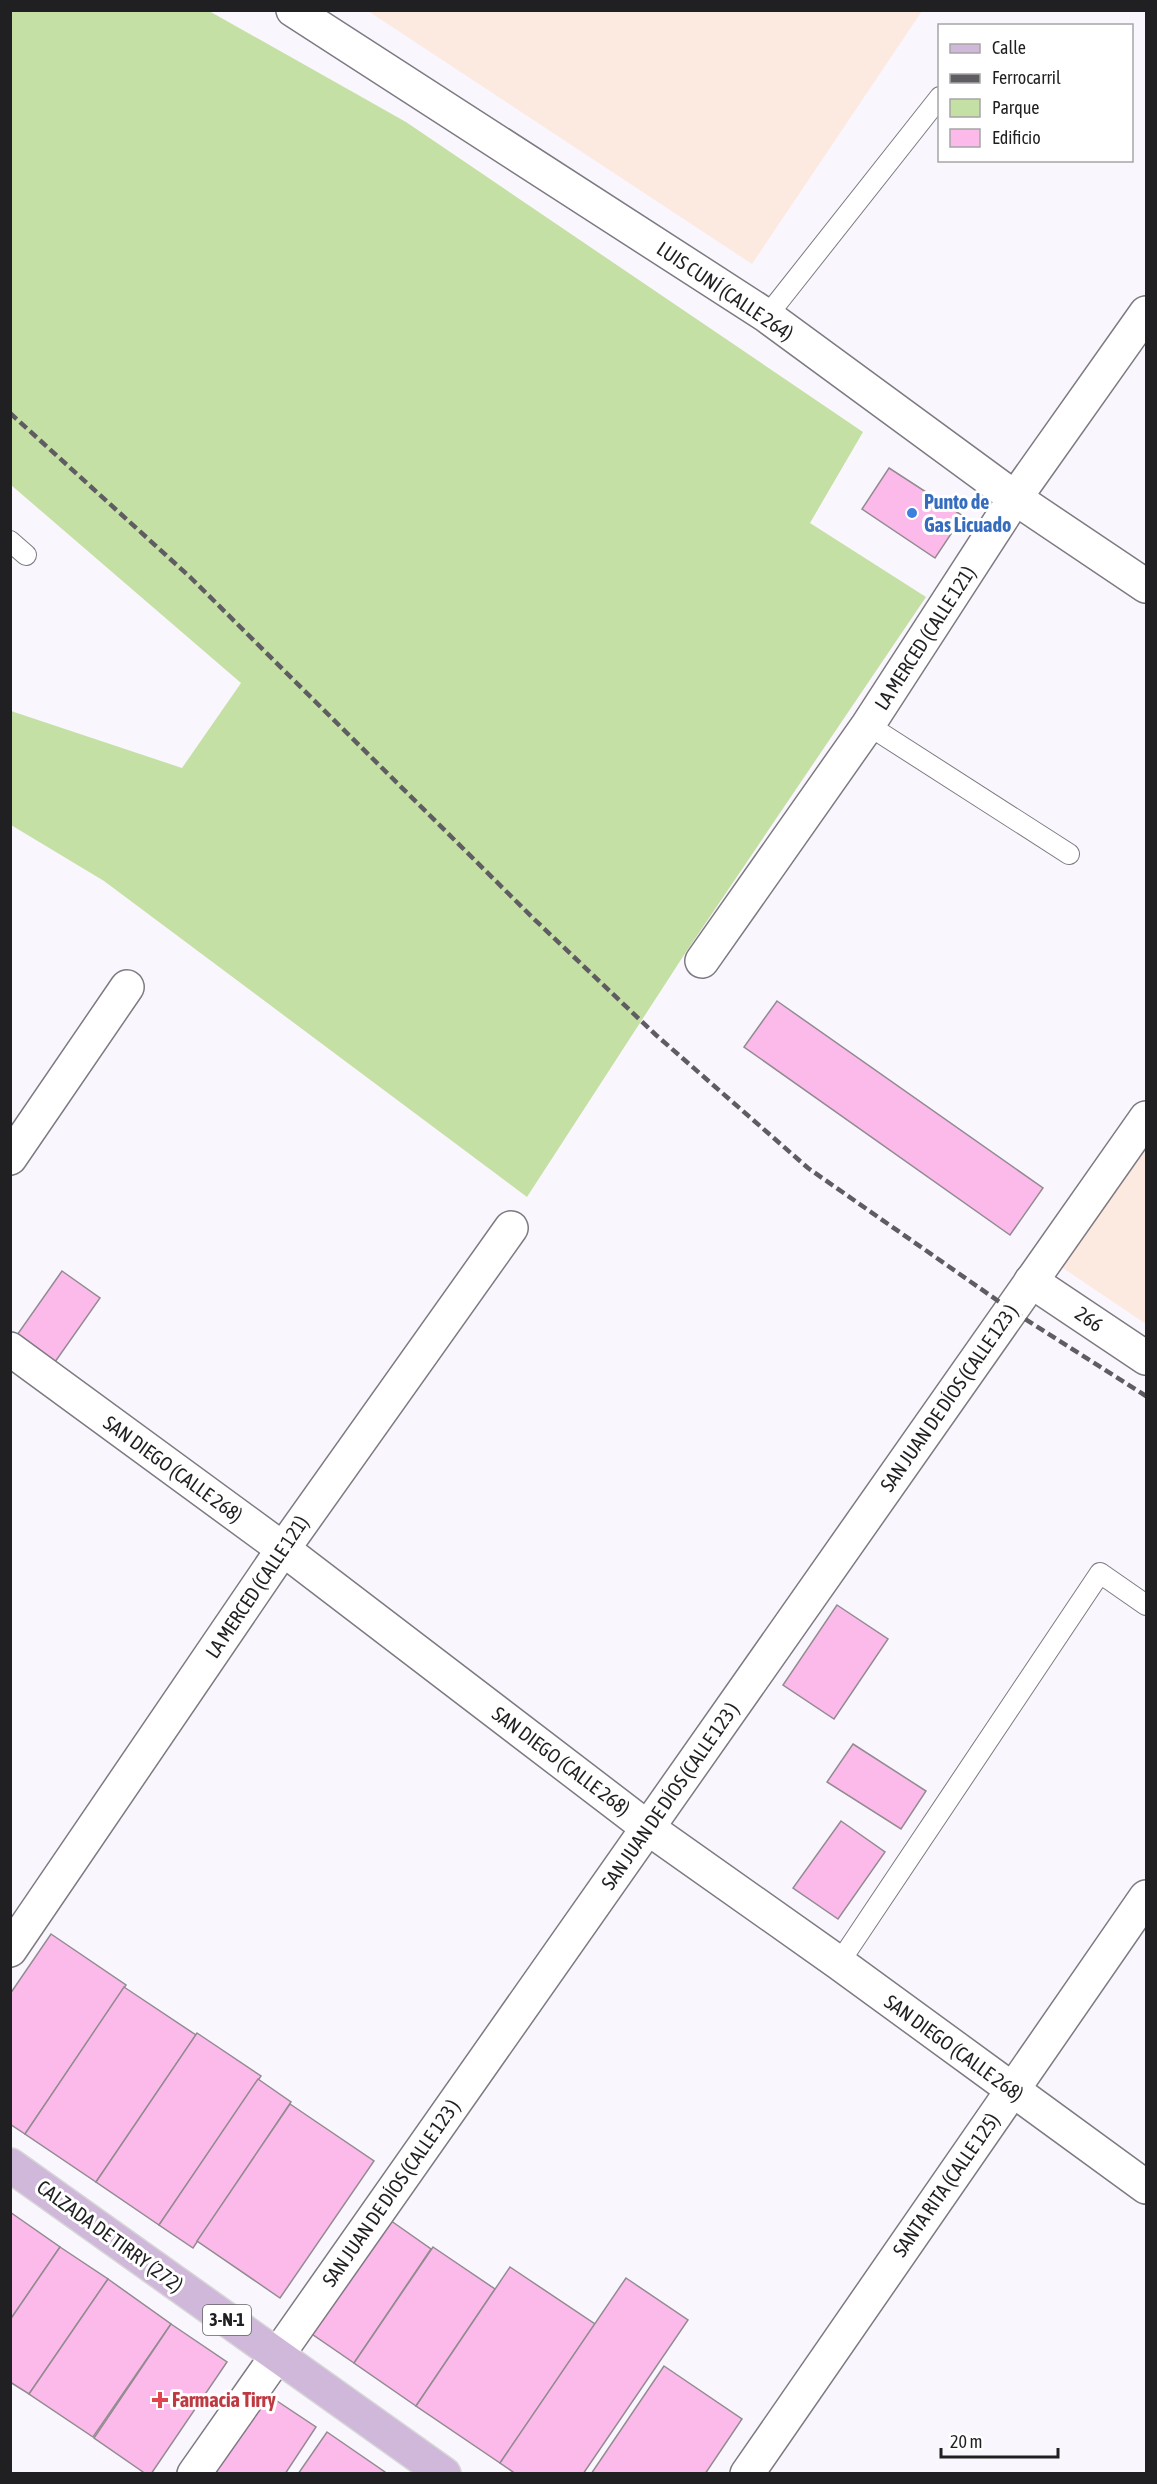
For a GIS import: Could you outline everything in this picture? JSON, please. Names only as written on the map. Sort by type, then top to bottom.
[{"type":"main road","name":"CALZADA DE TIRRY (272)","points":[[10,2165],[444,2474]]},
{"type":"street","name":"LUIS CUNÍ (CALLE 264)","points":[[293,10],[767,316],[1015,498],[1146,586]]},
{"type":"street","name":"LA MERCED (CALLE 121)","points":[[702,961],[868,725],[1015,498],[1146,314]]},
{"type":"street","points":[[10,1158],[128,987]]},
{"type":"street","name":"SAN JUAN DE DÍOS (CALLE 123 )","points":[[194,2474],[1146,1118]]},
{"type":"street","name":"LA MERCED (CALLE 121)","points":[[10,1950],[283,1549],[511,1228]]},
{"type":"street","name":"266","points":[[1031,1281],[1146,1358]]},
{"type":"street","name":"SAN DIEGO (CALLE 268)","points":[[10,1349],[283,1549],[648,1828],[839,1963],[1146,2187]]},
{"type":"street","name":"SANTA RITA (CALLE 125)","points":[[747,2474],[1146,1897]]},
{"type":"lane","points":[[767,316],[938,98]]},
{"type":"lane","points":[[10,541],[26,555]]},
{"type":"lane","points":[[868,725],[1069,854]]},
{"type":"lane","points":[[839,1963],[1100,1573],[1146,1605]]},
{"type":"shaded area","points":[[368,11],[922,11],[752,264]]},
{"type":"shaded area","points":[[1146,1150],[1146,1324],[1060,1266]]},
{"type":"green space","points":[[11,10],[209,11],[406,122],[863,432],[810,523],[926,597],[686,952],[527,1197],[104,881],[11,825],[11,711],[182,768],[241,683],[11,485]]},
{"type":"building","name":"Punto de Gas Licuado","points":[[889,468],[963,516],[935,558],[862,509]]},
{"type":"building","points":[[777,1001],[1043,1188],[1010,1235],[744,1047]]},
{"type":"building","points":[[62,1271],[100,1298],[55,1362],[17,1335]]},
{"type":"building","points":[[837,1605],[888,1639],[834,1719],[783,1685]]},
{"type":"building","points":[[853,1744],[926,1791],[901,1829],[827,1782]]},
{"type":"building","points":[[841,1821],[885,1852],[838,1919],[793,1888]]},
{"type":"building","points":[[51,1934],[126,1985],[25,2134],[10,2124],[10,1994]]},
{"type":"building","points":[[124,1987],[196,2035],[96,2182],[25,2134]]},
{"type":"building","points":[[197,2033],[261,2076],[159,2225],[96,2182]]},
{"type":"building","points":[[258,2079],[291,2102],[193,2248],[159,2225]]},
{"type":"building","points":[[290,2104],[374,2161],[280,2298],[197,2241]]},
{"type":"building","points":[[10,2212],[60,2247],[10,2320]]},
{"type":"building","points":[[387,2218],[431,2249],[354,2363],[309,2332]]},
{"type":"building","points":[[60,2247],[108,2279],[29,2394],[10,2382],[10,2320]]},
{"type":"building","points":[[433,2247],[495,2289],[416,2406],[354,2363]]},
{"type":"building","points":[[510,2267],[595,2324],[500,2463],[416,2406]]},
{"type":"building","points":[[626,2278],[688,2320],[583,2474],[516,2474],[500,2463]]},
{"type":"building","points":[[108,2279],[171,2324],[93,2437],[29,2394]]},
{"type":"building","name":"Farmacia Tirry","points":[[171,2324],[227,2362],[151,2474],[146,2474],[94,2438]]},
{"type":"building","points":[[664,2366],[742,2419],[705,2474],[591,2474]]},
{"type":"building","points":[[268,2395],[316,2427],[285,2474],[214,2474]]},
{"type":"building","points":[[327,2432],[385,2472],[384,2474],[298,2474]]},
{"type":"railway","points":[[10,413],[190,577],[534,919],[656,1035],[808,1168],[1011,1310],[1146,1396]]},
{"type":"place","name":"Punto de Gas Licuado","points":[[912,513]]},
{"type":"place","name":"Farmacia Tirry","points":[[160,2400]]}]
